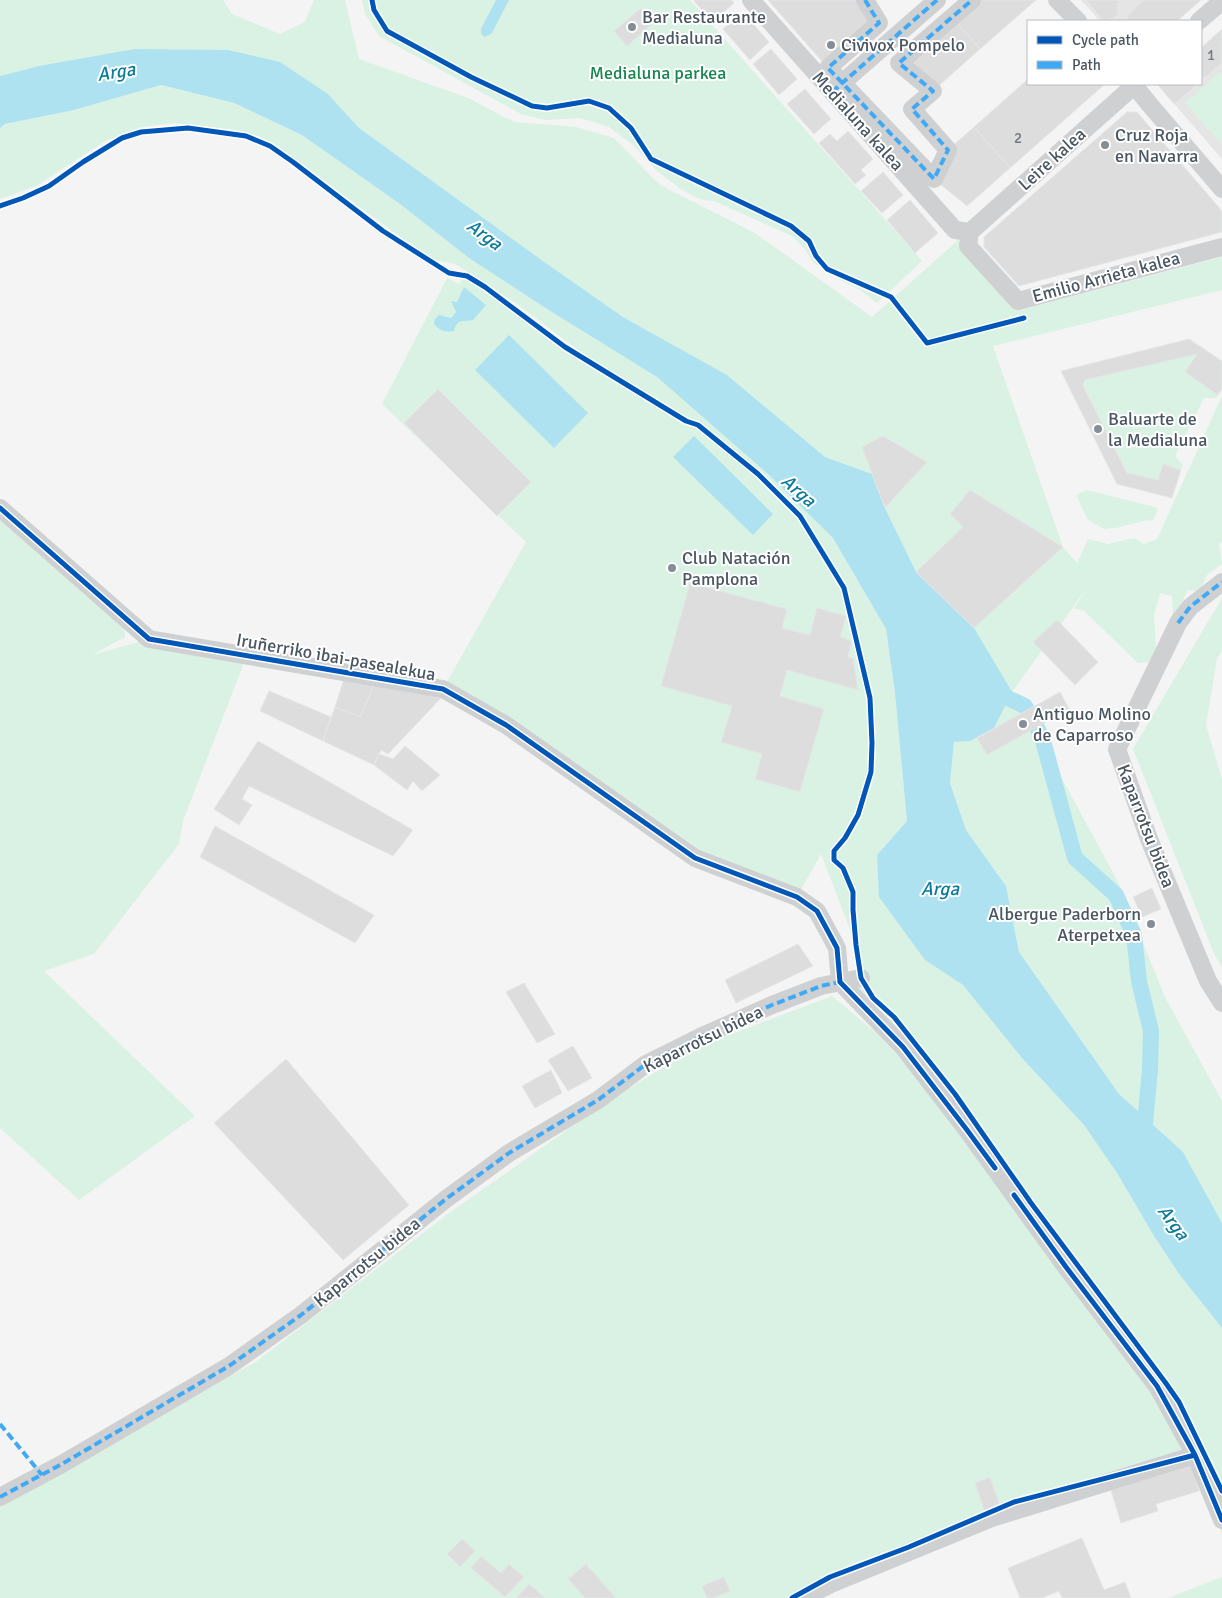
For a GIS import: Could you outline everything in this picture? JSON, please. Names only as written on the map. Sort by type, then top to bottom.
[{"type":"street","name":"Medialuna kalea","points":[[751,0],[837,88],[954,230],[970,232]]},
{"type":"street","points":[[865,0],[879,22],[828,68],[837,88],[934,179],[948,150],[912,109],[933,90],[899,63],[972,0]]},
{"type":"street","points":[[837,88],[937,0]]},
{"type":"street","points":[[1057,0],[1077,20]]},
{"type":"street","points":[[1200,20],[1222,1]]},
{"type":"street","name":"Leire kalea","points":[[970,232],[1128,91],[1132,85]]},
{"type":"street","points":[[1134,85],[1222,189]]},
{"type":"street","name":"Emilio Arrieta kalea","points":[[970,232],[968,246],[1018,301],[1222,247]]},
{"type":"street","name":"Iruñerriko ibai-pasealekua","points":[[0,508],[149,639],[443,689],[506,725],[694,858],[797,897],[817,911],[837,948],[840,982]]},
{"type":"street","name":"Kaparrotsu bidea","points":[[1222,582],[1190,607],[1178,623],[1117,749],[1148,839],[1208,981],[1222,1003]]},
{"type":"street","points":[[840,982],[861,978]]},
{"type":"street","points":[[840,982],[903,1047],[1157,1386],[1195,1455],[1222,1520]]},
{"type":"street","name":"Kaparrotsu bidea","points":[[0,1498],[62,1464],[229,1366],[301,1315],[446,1199],[509,1153],[598,1100],[646,1064],[700,1037],[772,1005],[821,986],[840,982]]},
{"type":"street","points":[[802,1598],[831,1584],[992,1518],[1195,1455]]},
{"type":"shaded area","points":[[1081,0],[1201,0],[1178,20],[1099,20]]},
{"type":"shaded area","points":[[1222,29],[1222,159],[1158,85],[1202,85],[1202,47]]},
{"type":"green space","points":[[0,0],[223,0],[232,14],[280,34],[305,22],[314,0],[345,0],[359,59],[468,98],[514,122],[576,127],[614,138],[660,185],[755,233],[872,317],[958,240],[1020,310],[1222,257],[1222,290],[993,346],[1063,547],[1077,563],[1088,539],[1108,544],[1134,538],[1144,544],[1157,539],[1222,396],[1222,542],[1219,543],[1222,564],[1207,575],[1199,592],[1188,590],[1173,619],[1172,596],[1160,593],[1154,615],[1156,649],[1149,662],[1138,663],[1083,610],[1074,609],[1086,589],[1012,692],[1118,882],[1165,997],[1222,1101],[1222,1223],[1183,1152],[1119,1094],[1019,952],[1006,886],[966,830],[950,783],[954,742],[970,741],[974,628],[916,572],[885,508],[872,474],[825,457],[727,375],[623,317],[359,128],[328,94],[39,66],[0,76]]},
{"type":"green space","name":"Medialuna parkea","points":[[362,0],[690,0],[922,261],[877,303],[860,290],[813,262],[804,248],[792,236],[714,201],[702,200],[682,190],[657,171],[632,144],[609,127],[580,118],[546,120],[521,114],[379,36],[365,14]]},
{"type":"green space","points":[[1220,72],[1222,74],[1222,144],[1185,103]]},
{"type":"green space","points":[[161,85],[234,103],[302,135],[400,204],[469,258],[657,377],[768,474],[833,538],[886,629],[895,693],[907,821],[877,855],[925,960],[963,985],[1020,1056],[1084,1125],[1117,1173],[1179,1274],[1222,1328],[1222,1533],[1184,1458],[1000,1506],[990,1477],[975,1483],[985,1513],[804,1598],[0,1598],[0,1505],[257,1361],[449,1213],[610,1100],[695,1048],[832,996],[881,1037],[925,1085],[859,995],[856,945],[821,854],[797,897],[695,858],[443,689],[526,542],[382,404],[447,278],[459,284],[464,277],[486,291],[561,349],[636,393],[514,302],[455,264],[436,260],[407,242],[273,143],[237,130],[174,123],[142,127],[107,140],[36,186],[0,199],[0,128],[5,124],[74,110]],"holes":[[[452,301],[457,303],[470,321],[458,323],[448,332],[437,328],[445,316],[451,319],[456,312]]]},
{"type":"green space","points":[[1197,354],[1185,372],[1218,395],[1216,398],[1204,398],[1175,456],[1183,465],[1181,470],[1163,464],[1158,480],[1127,473],[1083,386],[1085,380]]},
{"type":"green space","points":[[1087,490],[1158,508],[1153,521],[1147,520],[1104,529],[1088,520],[1076,495]]},
{"type":"green space","points":[[0,513],[121,620],[125,637],[92,655],[149,639],[247,655],[183,821],[179,844],[94,954],[44,971],[195,1116],[79,1200],[0,1128]]},
{"type":"green space","points":[[1222,598],[1222,650],[1217,659],[1206,725],[1222,779],[1222,968],[1213,951],[1133,749]]},
{"type":"green space","points":[[1222,1577],[1222,1598],[1168,1598]]},
{"type":"water","points":[[496,0],[509,0],[492,33],[485,37],[481,34],[481,29]]},
{"type":"water","name":"Arga","points":[[135,49],[228,50],[280,62],[328,94],[359,128],[623,317],[727,375],[825,457],[872,474],[885,508],[916,572],[974,628],[1012,692],[994,728],[970,741],[954,742],[950,783],[966,830],[1006,886],[1019,952],[1119,1094],[1183,1152],[1222,1223],[1222,1328],[1179,1274],[1117,1173],[1084,1125],[1021,1057],[963,985],[925,960],[879,897],[877,855],[907,821],[895,693],[886,629],[833,538],[768,474],[657,377],[469,258],[400,204],[302,135],[234,103],[161,85],[74,110],[5,124],[0,128],[0,76],[39,66]]},
{"type":"water","points":[[464,287],[486,305],[473,320],[459,322],[454,331],[445,332],[434,324],[435,319],[439,315],[451,318],[456,312],[451,301],[457,302]]},
{"type":"water","points":[[509,335],[588,413],[554,448],[475,370]]},
{"type":"water","points":[[694,436],[773,514],[753,535],[673,457]]},
{"type":"building","points":[[693,0],[732,0],[734,3],[713,22]]},
{"type":"building","name":"Civivox Pompelo","points":[[768,0],[865,0],[879,23],[828,68]]},
{"type":"building","points":[[972,0],[1036,0],[980,49],[952,17]]},
{"type":"building","points":[[1086,0],[1118,0],[1120,2],[1118,4],[1118,14],[1114,18],[1105,20],[1100,17]]},
{"type":"building","points":[[1144,0],[1201,0],[1178,20],[1126,20],[1129,14]]},
{"type":"building","points":[[641,8],[654,22],[627,46],[614,31]]},
{"type":"building","points":[[743,12],[769,42],[750,60],[723,29]]},
{"type":"building","points":[[952,17],[980,49],[933,91],[899,63]]},
{"type":"building","points":[[1222,29],[1222,63],[1204,78],[1202,75],[1202,47]]},
{"type":"building","points":[[771,49],[797,79],[779,95],[753,64]]},
{"type":"building","points":[[1027,80],[1027,85],[1104,85],[1010,168],[974,127]]},
{"type":"building","points":[[1158,85],[1197,85],[1174,104]]},
{"type":"building","points":[[805,89],[831,119],[814,134],[787,104]]},
{"type":"building","points":[[1127,112],[1137,112],[1222,211],[1222,232],[1019,286],[984,247],[984,237]]},
{"type":"building","points":[[974,127],[1010,168],[967,206],[934,179],[948,150]]},
{"type":"building","points":[[848,131],[873,159],[861,170],[866,175],[855,184],[819,143],[830,134],[837,141]]},
{"type":"building","points":[[883,172],[903,195],[882,213],[861,191]]},
{"type":"building","points":[[910,200],[938,233],[915,253],[887,220]]},
{"type":"building","name":"Baluarte de la Medialuna","points":[[1189,339],[1222,361],[1222,389],[1218,395],[1185,372],[1197,354],[1085,380],[1083,386],[1127,473],[1158,480],[1163,464],[1181,470],[1172,498],[1117,484],[1061,371]]},
{"type":"building","points":[[438,389],[531,482],[497,516],[404,423]]},
{"type":"building","points":[[883,436],[927,462],[885,508],[862,447]]},
{"type":"building","points":[[970,490],[1063,547],[974,628],[916,572],[963,527],[950,514]]},
{"type":"building","points":[[690,583],[787,609],[782,628],[810,635],[817,608],[846,616],[840,637],[852,641],[848,657],[853,658],[858,690],[787,670],[780,696],[824,709],[800,792],[755,779],[762,754],[721,742],[732,706],[661,686]]},
{"type":"building","points":[[1057,620],[1098,662],[1075,685],[1033,642]]},
{"type":"building","points":[[344,679],[374,685],[360,717],[335,707]]},
{"type":"building","points":[[374,685],[442,697],[388,754],[381,750],[374,765],[323,741],[335,707],[360,717]]},
{"type":"building","points":[[269,691],[331,717],[323,741],[260,711]]},
{"type":"building","name":"Antiguo Molino de Caparroso","points":[[1060,692],[1069,709],[987,755],[977,738]]},
{"type":"building","points":[[258,741],[413,830],[393,856],[249,786],[242,799],[252,805],[239,825],[214,809]]},
{"type":"building","points":[[405,746],[440,775],[422,791],[413,781],[407,790],[374,765],[379,754],[393,759]]},
{"type":"building","points":[[215,826],[374,915],[355,943],[200,857]]},
{"type":"building","points":[[1152,888],[1161,909],[1142,917],[1133,897]]},
{"type":"building","points":[[798,944],[813,966],[736,1003],[725,980]]},
{"type":"building","points":[[524,983],[555,1034],[537,1043],[506,992]]},
{"type":"building","points":[[573,1046],[592,1078],[568,1091],[548,1060]]},
{"type":"building","points":[[286,1059],[409,1205],[343,1260],[214,1123]]},
{"type":"building","points":[[551,1070],[562,1093],[535,1108],[522,1086]]},
{"type":"building","points":[[1191,1465],[1199,1491],[1156,1504],[1158,1511],[1121,1523],[1111,1490]]},
{"type":"building","points":[[990,1477],[1000,1506],[985,1513],[975,1483]]},
{"type":"building","points":[[1082,1538],[1104,1590],[1125,1582],[1131,1598],[1062,1598],[1059,1591],[1042,1598],[1020,1598],[1008,1568]]},
{"type":"building","points":[[462,1539],[475,1551],[460,1567],[447,1554]]},
{"type":"building","points":[[481,1556],[501,1573],[509,1564],[524,1577],[505,1597],[471,1568]]},
{"type":"building","points":[[586,1564],[616,1598],[585,1598],[568,1579]]},
{"type":"building","points":[[724,1577],[730,1591],[714,1598],[707,1598],[702,1586]]},
{"type":"building","points":[[529,1584],[545,1598],[516,1598]]},
{"type":"waterway","points":[[988,689],[1025,706],[1042,737],[1075,858],[1116,895],[1134,935],[1139,981],[1151,1031],[1150,1070],[1142,1140]]},
{"type":"marked path","points":[[865,0],[879,23],[828,68],[934,179],[948,150],[912,109],[933,91],[899,63],[972,0]]},
{"type":"marked path","points":[[832,92],[937,0]]},
{"type":"marked path","points":[[1178,623],[1190,607],[1222,582]]},
{"type":"marked path","points":[[0,1497],[62,1464],[229,1366],[301,1315],[446,1199],[509,1153],[598,1100],[646,1064],[700,1037],[772,1005],[821,986],[840,982]]},
{"type":"marked path","points":[[0,1424],[42,1475]]},
{"type":"cycle path","points":[[372,0],[374,10],[387,31],[471,77],[532,106],[547,108],[589,101],[609,108],[631,128],[651,159],[791,226],[809,241],[816,256],[827,269],[891,297],[927,343],[1024,318]]},
{"type":"cycle path","points":[[0,206],[49,186],[122,138],[141,132],[188,128],[246,136],[270,146],[383,231],[449,273],[467,276],[485,287],[565,347],[686,421],[698,425],[758,474],[800,516],[844,588],[870,698],[871,772],[858,815],[845,838],[834,851],[834,860],[843,868],[853,892],[856,945],[861,978],[873,998],[894,1017],[955,1094],[1031,1203],[1165,1382],[1179,1402],[1222,1491]]},
{"type":"cycle path","points":[[0,508],[149,639],[443,689],[506,725],[695,858],[797,897],[817,911],[837,948],[840,982]]},
{"type":"cycle path","points":[[840,982],[903,1047],[995,1168]]},
{"type":"cycle path","points":[[1014,1195],[1066,1267],[1157,1386],[1195,1455],[1222,1520]]},
{"type":"cycle path","points":[[792,1598],[830,1577],[909,1547],[1014,1502],[1195,1455]]},
{"type":"place","name":"Bar Restaurante Medialuna","points":[[632,27]]},
{"type":"place","name":"Civivox Pompelo","points":[[831,45]]},
{"type":"place","name":"Cruz Roja en Navarra","points":[[1105,145]]},
{"type":"place","name":"Baluarte de la Medialuna","points":[[1098,429]]},
{"type":"place","name":"Club Natación Pamplona","points":[[672,568]]},
{"type":"place","name":"Antiguo Molino de Caparroso","points":[[1023,724]]},
{"type":"place","name":"Albergue Paderborn Aterpetxea","points":[[1151,924]]}]
